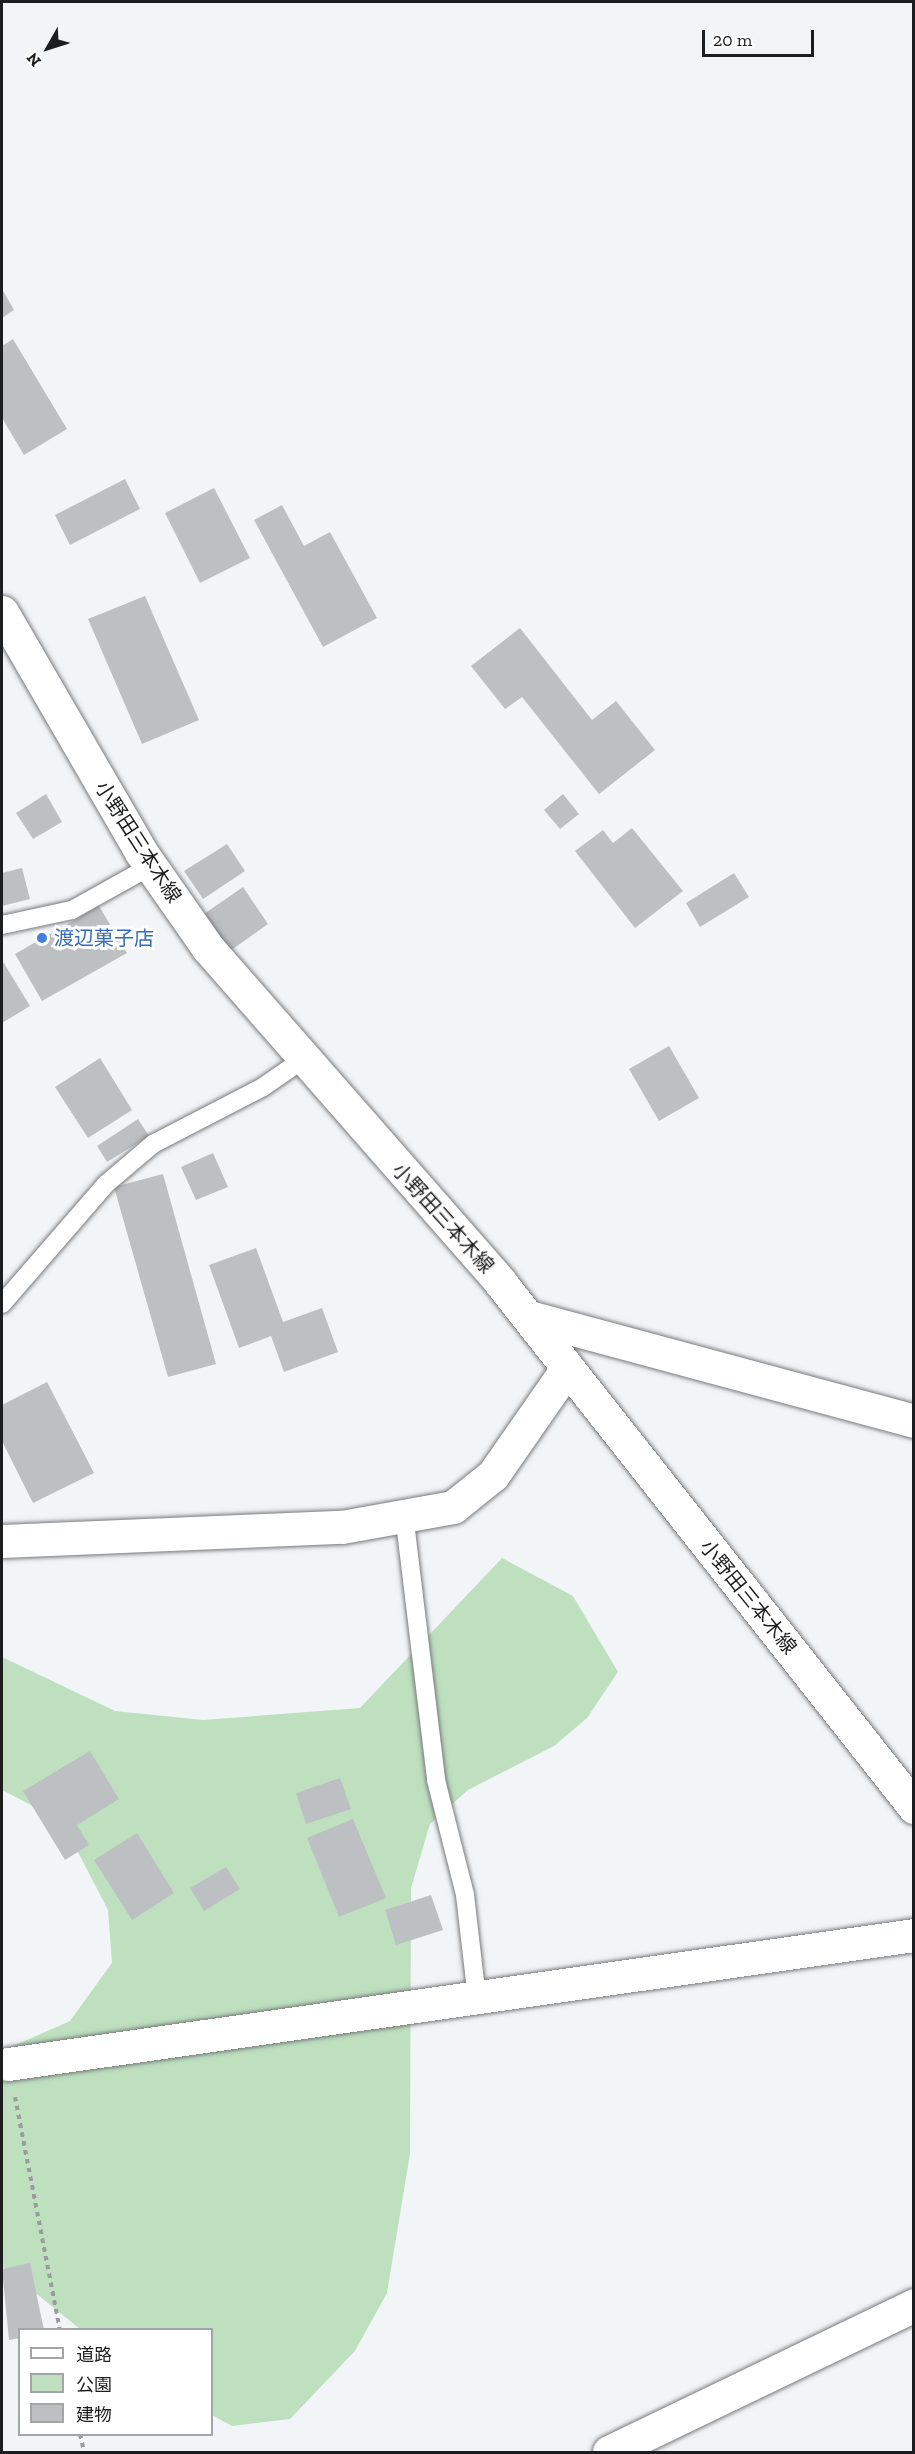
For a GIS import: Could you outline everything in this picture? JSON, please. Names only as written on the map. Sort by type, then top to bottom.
[{"type":"street","name":"小野田三本木線","points":[[2,612],[151,866],[208,948],[302,1060],[529,1317],[566,1370],[914,1807]]},
{"type":"street","points":[[529,1317],[914,1421]]},
{"type":"street","points":[[2,1541],[342,1527],[453,1507],[493,1475],[566,1370]]},
{"type":"street","points":[[9,2064],[914,1935]]},
{"type":"street","points":[[609,2452],[914,2306]]},
{"type":"lane","points":[[2,925],[72,910],[151,866]]},
{"type":"lane","points":[[2,1305],[98,1192],[153,1144],[263,1087],[302,1060]]},
{"type":"lane","points":[[404,1514],[436,1780],[465,1895],[477,1998]]},
{"type":"path","points":[[9,2064],[60,2328]]},
{"type":"path","points":[[80,2436],[84,2452]]},
{"type":"green space","points":[[502,1558],[573,1596],[618,1672],[587,1718],[554,1746],[468,1790],[430,1824],[411,1888],[410,2154],[387,2293],[355,2351],[290,2419],[232,2426],[213,2416],[213,2328],[79,2328],[2,2266],[2,2051],[70,2021],[112,1963],[108,1910],[79,1854],[31,1805],[2,1790],[2,1657],[115,1711],[203,1720],[360,1708]]},
{"type":"building","points":[[2,289],[14,310],[2,318]]},
{"type":"building","points":[[13,339],[67,429],[24,455],[2,418],[2,346]]},
{"type":"building","points":[[125,479],[140,509],[70,545],[55,515]]},
{"type":"building","points":[[214,488],[250,558],[200,583],[165,513]]},
{"type":"building","points":[[282,505],[304,546],[330,532],[377,618],[323,647],[254,520]]},
{"type":"building","points":[[145,596],[199,720],[142,744],[88,619]]},
{"type":"building","points":[[520,628],[592,720],[616,701],[655,750],[599,794],[522,697],[505,709],[471,666]]},
{"type":"building","points":[[46,794],[62,822],[33,839],[16,813]]},
{"type":"building","points":[[563,794],[579,814],[560,829],[544,810]]},
{"type":"building","points":[[632,828],[683,891],[635,928],[575,851],[603,830],[613,843]]},
{"type":"building","points":[[227,844],[245,871],[203,899],[184,871]]},
{"type":"building","points":[[22,868],[30,899],[2,906],[2,873]]},
{"type":"building","points":[[734,873],[749,897],[700,927],[686,903]]},
{"type":"building","points":[[243,887],[268,924],[230,951],[204,914]]},
{"type":"building","points":[[99,906],[127,953],[42,1001],[15,954]]},
{"type":"building","points":[[2,960],[30,1006],[2,1023]]},
{"type":"building","points":[[669,1046],[699,1098],[659,1121],[629,1069]]},
{"type":"building","points":[[100,1058],[132,1110],[88,1138],[55,1087]]},
{"type":"building","points":[[138,1119],[149,1136],[107,1162],[97,1146]]},
{"type":"building","points":[[213,1153],[228,1187],[196,1200],[181,1167]]},
{"type":"building","points":[[163,1174],[216,1364],[168,1377],[114,1187]]},
{"type":"building","points":[[256,1248],[283,1322],[322,1308],[338,1352],[284,1372],[271,1336],[239,1348],[209,1265]]},
{"type":"building","points":[[47,1382],[94,1473],[33,1503],[2,1441],[2,1405]]},
{"type":"building","points":[[90,1751],[119,1799],[77,1825],[89,1845],[65,1860],[23,1791]]},
{"type":"building","points":[[340,1778],[351,1809],[306,1824],[296,1793]]},
{"type":"building","points":[[353,1819],[386,1898],[339,1917],[307,1838]]},
{"type":"building","points":[[137,1833],[174,1893],[132,1920],[94,1860]]},
{"type":"building","points":[[226,1867],[240,1889],[204,1911],[190,1888]]},
{"type":"building","points":[[431,1895],[443,1930],[396,1945],[385,1910]]},
{"type":"building","points":[[30,2263],[44,2328],[18,2328],[18,2338],[9,2340],[2,2269]]},
{"type":"place","name":"渡辺菓子店","points":[[42,938]]}]
